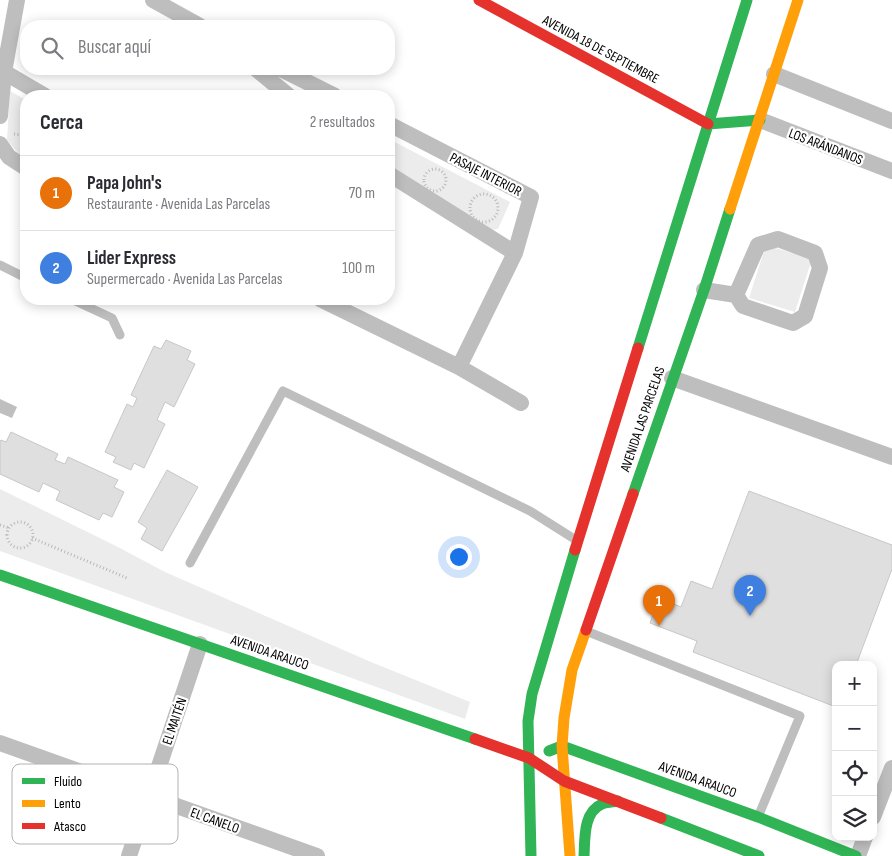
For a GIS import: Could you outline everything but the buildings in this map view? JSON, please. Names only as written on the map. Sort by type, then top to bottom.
[{"type":"main road","name":"AVENIDA 18 DE SEPTIEMBRE","points":[[479,0],[708,124]]},
{"type":"main road","name":"AVENIDA LAS PARCELAS","points":[[531,856],[528,721],[532,694],[747,0]]},
{"type":"main road","name":"AVENIDA LAS PARCELAS","points":[[570,856],[562,746],[567,691],[572,670],[704,290],[798,0]]},
{"type":"main road","points":[[708,124],[760,120]]},
{"type":"main road","name":"AVENIDA ARAUCO","points":[[0,575],[529,758],[564,780],[759,856]]},
{"type":"main road","points":[[529,758],[562,746]]},
{"type":"main road","name":"AVENIDA ARAUCO","points":[[562,746],[758,817],[857,856]]},
{"type":"main road","points":[[584,856],[585,828],[588,817],[594,809],[602,804],[618,801]]},
{"type":"street","points":[[0,116],[4,72],[17,0]]},
{"type":"street","points":[[153,0],[189,20]]},
{"type":"street","points":[[4,72],[35,90]]},
{"type":"street","points":[[774,74],[892,121]]},
{"type":"street","points":[[263,75],[282,90]]},
{"type":"street","points":[[293,75],[323,90]]},
{"type":"street","name":"LOS ARÁNDANOS","points":[[760,120],[892,171]]},
{"type":"street","name":"PASAJE INTERIOR","points":[[395,127],[531,196],[515,253],[459,367]]},
{"type":"street","points":[[0,144],[9,157],[20,164]]},
{"type":"street","points":[[395,178],[515,253]]},
{"type":"street","points":[[704,290],[736,295],[744,306],[793,323],[805,316],[820,268],[815,253],[778,239],[758,244],[736,295]]},
{"type":"street","points":[[332,305],[459,367],[521,403]]},
{"type":"street","points":[[672,378],[892,457]]},
{"type":"street","name":"EL MAITÉN","points":[[160,764],[200,644]]},
{"type":"street","name":"EL CANELO","points":[[0,743],[59,764]]},
{"type":"street","points":[[877,807],[892,768]]},
{"type":"street","name":"EL CANELO","points":[[178,806],[317,856]]},
{"type":"street","points":[[857,856],[863,841]]},
{"type":"street","name":"EL MAITÉN","points":[[129,856],[133,844]]},
{"type":"lane","points":[[0,265],[20,275]]},
{"type":"lane","points":[[84,305],[112,318],[120,335]]},
{"type":"lane","points":[[190,563],[283,391],[530,511],[578,541]]},
{"type":"lane","points":[[585,630],[800,716],[758,817]]},
{"type":"path","points":[[485,194],[496,201],[496,214],[489,220],[480,222],[472,216],[470,208],[476,196],[485,194]]},
{"type":"path","points":[[16,522],[25,523],[31,529],[32,538],[31,542],[25,547],[13,546],[6,536],[8,528],[16,522]]},
{"type":"path","points":[[0,525],[8,528]]},
{"type":"path","points":[[32,538],[127,578]]},
{"type":"shaded area","points":[[10,91],[20,97],[20,155],[7,140]]},
{"type":"shaded area","points":[[395,142],[510,202],[498,229],[484,231],[395,172]]},
{"type":"shaded area","points":[[766,245],[812,259],[795,312],[749,298]]},
{"type":"shaded area","points":[[0,399],[17,407],[12,418],[0,413]]},
{"type":"shaded area","points":[[0,489],[165,572],[371,662],[470,702],[465,719],[0,551]]},
{"type":"traffic: fast","points":[[638,348],[747,0]]},
{"type":"traffic: fast","points":[[708,124],[760,120]]},
{"type":"traffic: fast","points":[[633,494],[730,209]]},
{"type":"traffic: fast","points":[[531,856],[528,721],[532,694],[575,550]]},
{"type":"traffic: fast","points":[[0,575],[475,739]]},
{"type":"traffic: fast","points":[[549,751],[562,746],[758,817],[856,856]]},
{"type":"traffic: fast","points":[[584,856],[586,827],[591,813],[602,804],[618,801]]},
{"type":"traffic: fast","points":[[661,818],[759,856]]},
{"type":"traffic: slow","points":[[730,209],[798,0]]},
{"type":"traffic: slow","points":[[570,856],[562,746],[564,718],[572,670],[586,630]]},
{"type":"traffic: jam","points":[[479,0],[708,124]]},
{"type":"traffic: jam","points":[[575,550],[638,348]]},
{"type":"traffic: jam","points":[[586,630],[633,494]]},
{"type":"traffic: jam","points":[[475,739],[529,758],[564,781],[661,818]]},
{"type":"place","name":"Lider Express","points":[[750,616]]},
{"type":"place","name":"Papa John's","points":[[659,626]]}]
